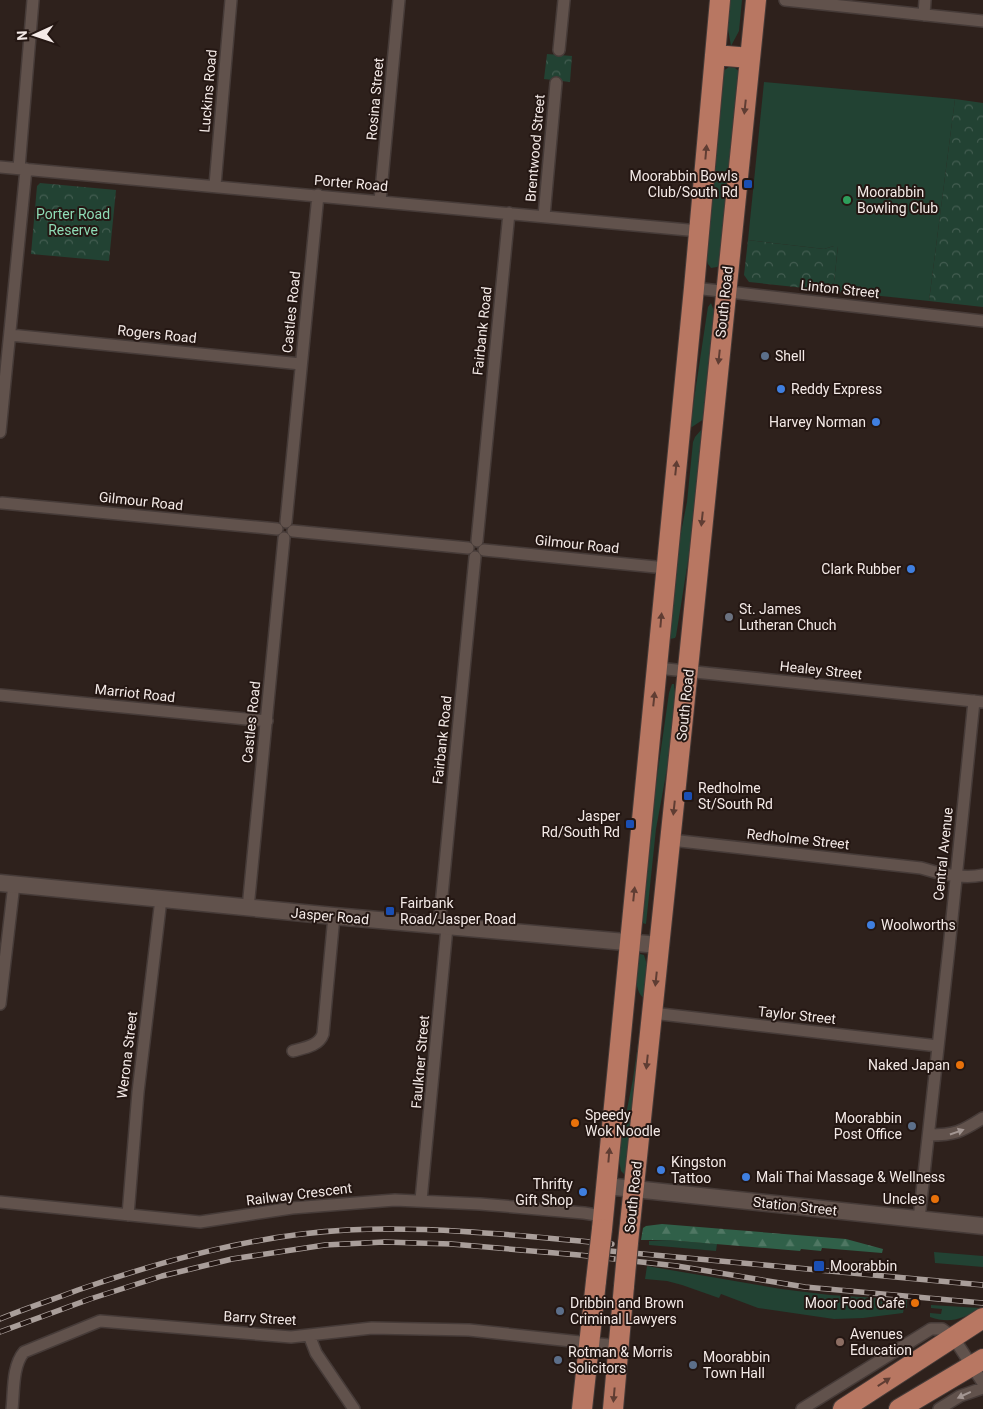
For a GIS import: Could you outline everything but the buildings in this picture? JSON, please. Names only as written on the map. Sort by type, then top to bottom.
[{"type":"highway","name":"South Road","points":[[582,1409],[596,1282],[596,1219],[606,1186],[694,288],[720,0]]},
{"type":"highway","name":"South Road","points":[[613,1409],[756,0]]},
{"type":"highway","points":[[715,55],[750,58]]},
{"type":"highway","points":[[679,434],[700,426],[712,425]]},
{"type":"highway","points":[[843,1409],[983,1318]]},
{"type":"highway","points":[[899,1409],[977,1362]]},
{"type":"main road","name":"Jasper Road","points":[[7,884],[659,945]]},
{"type":"main road","name":"Station Street","points":[[606,1186],[983,1226]]},
{"type":"street","points":[[0,432],[10,335],[33,0]]},
{"type":"street","name":"Luckins Road","points":[[215,185],[231,0]]},
{"type":"street","name":"Rosina Street","points":[[380,201],[399,0]]},
{"type":"street","points":[[559,50],[564,0]]},
{"type":"street","points":[[785,0],[983,21]]},
{"type":"street","points":[[924,15],[925,0]]},
{"type":"street","name":"Brentwood Street","points":[[544,216],[556,83]]},
{"type":"street","name":"Porter Road","points":[[0,167],[215,185],[699,231]]},
{"type":"street","name":"Castles Road","points":[[248,908],[318,195]]},
{"type":"street","name":"Fairbank Road","points":[[443,926],[476,549],[509,213]]},
{"type":"street","name":"Linton Street","points":[[694,288],[983,321]]},
{"type":"street","name":"Rogers Road","points":[[10,335],[301,364]]},
{"type":"street","name":"Gilmour Road","points":[[1,502],[666,568]]},
{"type":"street","name":"Healey Street","points":[[657,668],[978,701]]},
{"type":"street","name":"Marriot Road","points":[[0,695],[266,721]]},
{"type":"street","name":"Central Avenue","points":[[919,1219],[957,872],[978,701]]},
{"type":"street","name":"Redholme Street","points":[[671,840],[921,868],[934,872],[957,872],[973,877],[983,875]]},
{"type":"street","points":[[0,1004],[7,884]]},
{"type":"street","name":"Werona Street","points":[[128,1215],[138,1092],[161,899]]},
{"type":"street","points":[[293,1051],[313,1045],[323,1034],[334,916]]},
{"type":"street","name":"Faulkner Street","points":[[421,1200],[443,926]]},
{"type":"street","name":"Taylor Street","points":[[652,1013],[938,1046]]},
{"type":"street","points":[[929,1135],[956,1133],[983,1118]]},
{"type":"street","name":"Railway Crescent","points":[[0,1202],[207,1222],[256,1213],[319,1205],[421,1200],[596,1219]]},
{"type":"street","name":"Barry Street","points":[[12,1409],[16,1366],[20,1356],[24,1352],[97,1322],[291,1337],[372,1328],[469,1330],[618,1346]]},
{"type":"street","points":[[802,1409],[931,1329],[942,1329],[953,1337],[977,1362],[983,1383]]},
{"type":"street","points":[[309,1335],[316,1353],[354,1409]]},
{"type":"street","points":[[935,1387],[942,1407],[960,1396],[983,1388]]},
{"type":"street","points":[[820,1409],[821,1397]]},
{"type":"green space","points":[[729,0],[742,0],[739,31],[731,46],[728,29]]},
{"type":"green space","points":[[547,54],[572,56],[570,82],[544,79]]},
{"type":"green space","points":[[729,67],[735,68],[740,72],[720,265],[711,268],[706,256],[723,71]]},
{"type":"green space","name":"Moorabbin Bowling Club","points":[[764,82],[955,99],[929,301],[833,291],[838,246],[824,249],[748,240]]},
{"type":"green space","points":[[955,99],[983,103],[983,307],[929,301]]},
{"type":"green space","name":"Porter Road Reserve","points":[[40,183],[116,190],[109,261],[31,254],[37,186]]},
{"type":"green space","points":[[748,240],[824,249],[838,246],[833,291],[749,282],[744,275]]},
{"type":"green space","points":[[711,303],[714,311],[704,419],[692,427],[690,426],[707,313]]},
{"type":"green space","points":[[701,430],[703,430],[695,517],[676,636],[670,639],[668,636],[677,552],[687,502],[693,442]]},
{"type":"green space","points":[[672,684],[674,684],[676,702],[671,747],[656,829],[646,924],[642,923],[648,840],[669,693]]},
{"type":"green space","points":[[640,954],[644,955],[648,968],[645,999],[638,991],[636,978]]},
{"type":"green space","points":[[641,1022],[627,1173],[625,1175],[621,1171],[618,1155],[633,1079]]},
{"type":"green space","points":[[662,1224],[846,1239],[883,1249],[882,1253],[822,1248],[821,1251],[801,1249],[800,1251],[667,1240],[641,1240],[643,1228]]},
{"type":"green space","points":[[667,1240],[717,1244],[716,1251],[649,1245],[649,1241]]},
{"type":"green space","points":[[934,1252],[983,1256],[983,1267],[935,1263]]},
{"type":"green space","points":[[647,1266],[781,1289],[830,1295],[907,1300],[907,1308],[904,1308],[903,1313],[863,1318],[834,1319],[758,1308],[721,1294],[719,1298],[667,1281],[645,1279]]},
{"type":"green space","points":[[931,1305],[980,1308],[962,1318],[944,1320],[930,1317],[930,1313],[941,1314],[942,1309],[931,1308]]},
{"type":"railway","points":[[0,1319],[78,1290],[177,1259],[278,1237],[347,1230],[413,1229],[513,1235],[612,1244]]},
{"type":"railway","points":[[0,1332],[90,1299],[162,1276],[232,1259],[325,1245],[384,1242],[451,1244],[579,1255],[677,1266],[805,1287],[983,1303]]},
{"type":"railway","points":[[599,1250],[983,1285]]},
{"type":"place","name":"Moorabbin Bowls Club/South Rd","points":[[748,184]]},
{"type":"place","name":"Moorabbin Bowling Club","points":[[847,200]]},
{"type":"place","name":"Shell","points":[[765,356]]},
{"type":"place","name":"Reddy Express","points":[[781,389]]},
{"type":"place","name":"Harvey Norman","points":[[876,422]]},
{"type":"place","name":"Clark Rubber","points":[[911,569]]},
{"type":"place","name":"St. James Lutheran Chuch","points":[[729,617]]},
{"type":"place","name":"Redholme St/South Rd","points":[[688,796]]},
{"type":"place","name":"Jasper Rd/South Rd","points":[[630,824]]},
{"type":"place","name":"Fairbank Road/Jasper Road","points":[[390,911]]},
{"type":"place","name":"Woolworths","points":[[871,925]]},
{"type":"place","name":"Naked Japan","points":[[960,1065]]},
{"type":"place","name":"Speedy Wok Noodle","points":[[575,1123]]},
{"type":"place","name":"Moorabbin Post Office","points":[[912,1126]]},
{"type":"place","name":"Kingston Tattoo","points":[[661,1170]]},
{"type":"place","name":"Mali Thai Massage & Wellness","points":[[746,1177]]},
{"type":"place","name":"Thrifty Gift Shop","points":[[583,1192]]},
{"type":"place","name":"Uncles","points":[[935,1199]]},
{"type":"place","name":"Moorabbin","points":[[819,1266]]},
{"type":"place","name":"Moor Food Cafe","points":[[915,1303]]},
{"type":"place","name":"Dribbin and Brown Criminal Lawyers","points":[[560,1311]]},
{"type":"place","name":"Avenues Education","points":[[840,1342]]},
{"type":"place","name":"Rotman & Morris Solicitors","points":[[558,1360]]},
{"type":"place","name":"Moorabbin Town Hall","points":[[693,1365]]}]
